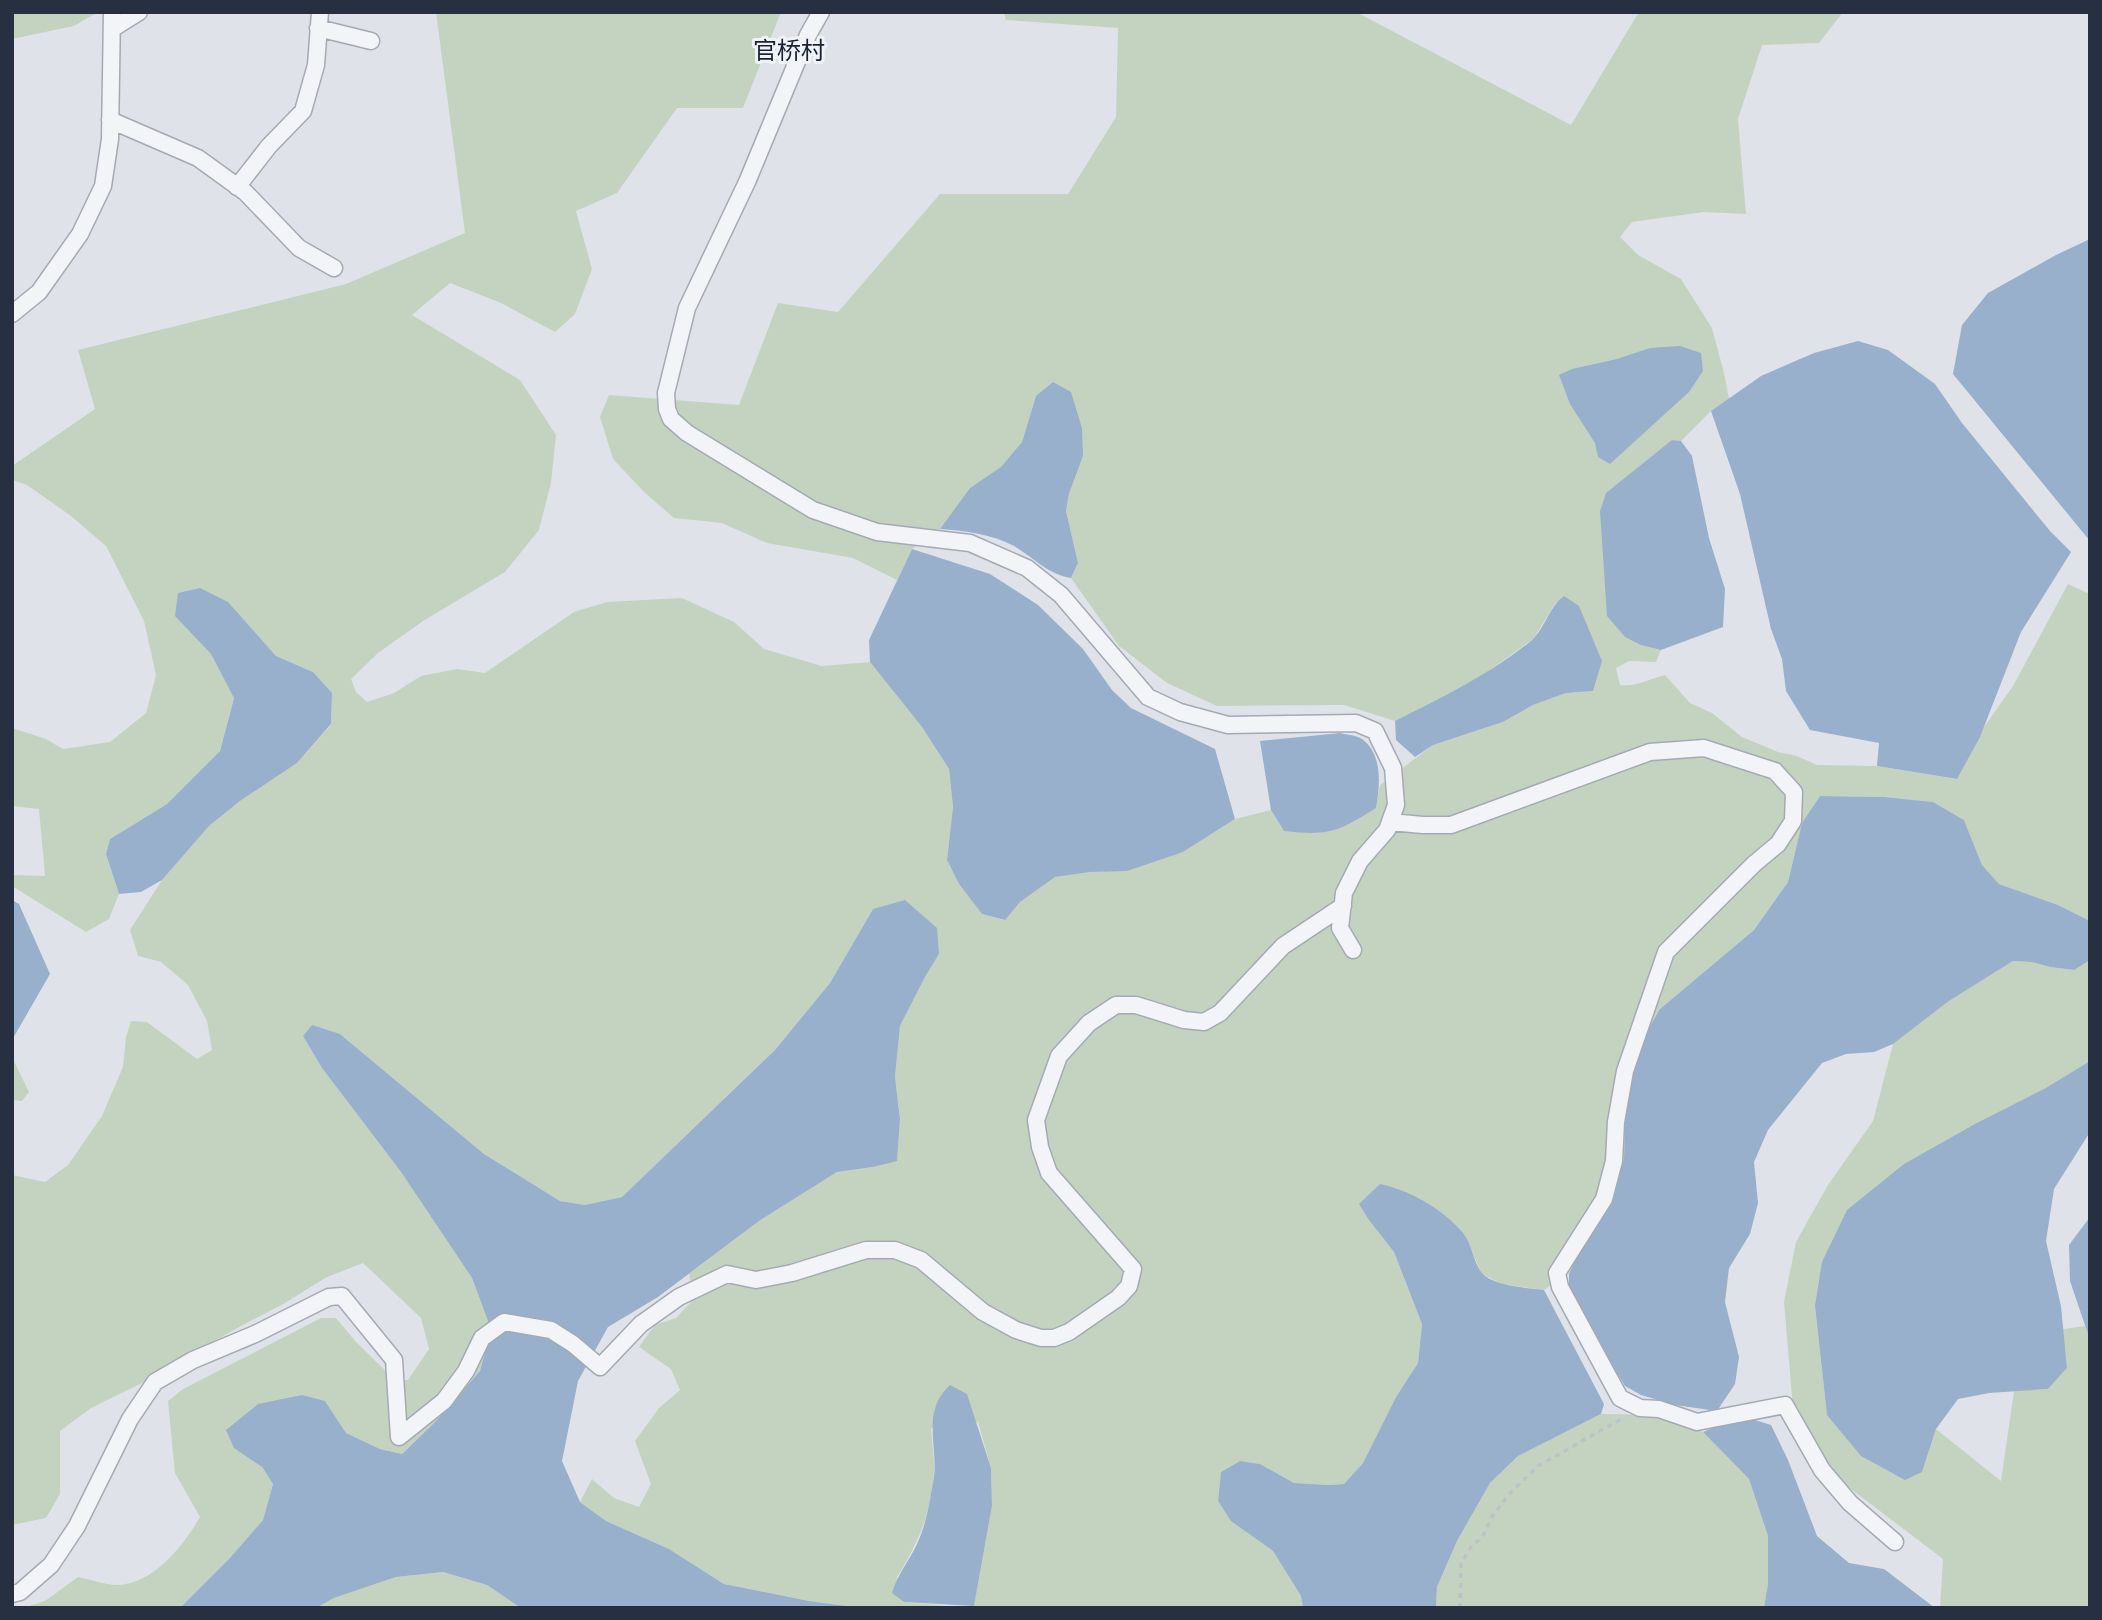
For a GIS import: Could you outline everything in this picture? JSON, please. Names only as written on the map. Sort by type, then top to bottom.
[{"type":"street","points":[[12,314],[38,292],[80,234],[103,186],[110,120],[112,21],[139,12]]},
{"type":"street","points":[[821,12],[808,35],[747,182],[687,308],[666,393],[671,419],[687,433],[813,510],[877,532],[970,543],[1027,568],[1062,595],[1148,697],[1180,712],[1228,725],[1356,723],[1375,731],[1393,768],[1396,805],[1387,830],[1360,861],[1344,892],[1340,928],[1353,950]]},
{"type":"street","points":[[237,187],[269,146],[303,111],[316,65],[319,20],[371,41]]},
{"type":"street","points":[[110,120],[198,158],[237,187],[299,248],[334,268]]},
{"type":"street","points":[[1390,822],[1451,825],[1650,752],[1704,748],[1775,771],[1794,792],[1793,821],[1778,844],[1754,864],[1666,952],[1625,1071],[1616,1122],[1614,1161],[1604,1199],[1557,1273],[1560,1287],[1620,1398],[1626,1403],[1640,1408],[1659,1409],[1697,1422],[1785,1405],[1822,1470],[1850,1503],[1895,1542]]},
{"type":"street","points":[[12,1594],[20,1592],[51,1565],[78,1527],[130,1419],[155,1382],[192,1360],[255,1334],[329,1297],[342,1296],[394,1360],[399,1437],[444,1401],[466,1371],[482,1338],[504,1322],[551,1330],[600,1367],[641,1324],[679,1297],[727,1274],[756,1280],[792,1273],[866,1250],[895,1250],[921,1260],[983,1312],[1016,1330],[1041,1338],[1054,1338],[1069,1332],[1118,1298],[1129,1286],[1133,1269],[1049,1173],[1040,1147],[1036,1120],[1059,1056],[1089,1023],[1116,1005],[1136,1005],[1184,1020],[1204,1022],[1220,1013],[1283,946],[1343,906]]},
{"type":"path","points":[[1460,1608],[1461,1564],[1472,1545],[1482,1538],[1493,1515],[1510,1493],[1538,1466],[1640,1408]]},
{"type":"green space","points":[[98,12],[74,26],[12,39],[12,14]]},
{"type":"green space","points":[[436,12],[781,12],[743,108],[677,108],[617,193],[576,211],[592,269],[575,314],[555,332],[501,303],[450,283],[412,315],[520,380],[556,435],[551,483],[539,530],[505,572],[423,621],[378,653],[351,679],[356,692],[367,702],[394,693],[421,676],[457,669],[485,673],[574,612],[607,602],[682,598],[734,622],[764,649],[822,666],[870,662],[922,727],[949,769],[953,807],[947,860],[959,884],[982,914],[1004,920],[1020,902],[1055,877],[1183,852],[1235,819],[1271,810],[1284,831],[1376,808],[1380,785],[1433,745],[1503,722],[1533,705],[1566,693],[1593,691],[1556,602],[1534,638],[1478,679],[1395,721],[1344,705],[1217,706],[1167,683],[1119,646],[1071,578],[1078,563],[1066,511],[1069,494],[1083,456],[1036,396],[1022,442],[1002,467],[970,488],[940,529],[912,549],[897,580],[853,558],[767,543],[722,523],[674,518],[645,493],[613,459],[600,417],[609,395],[739,405],[778,303],[838,312],[940,194],[1068,194],[1116,117],[1118,28],[1006,20],[1004,12],[1356,12],[1571,125],[1639,12],[1843,12],[1819,43],[1762,45],[1738,119],[1746,214],[1704,212],[1632,222],[1620,237],[1638,255],[1681,279],[1712,328],[1729,399],[1711,411],[1681,441],[1672,440],[1641,645],[1661,650],[1656,662],[1629,661],[1616,668],[1620,685],[1637,684],[1665,675],[1690,703],[1712,713],[1742,737],[1817,765],[1877,766],[1956,779],[1984,727],[2013,686],[2068,584],[2090,594],[2090,921],[2058,905],[1999,884],[1982,865],[1964,820],[1933,802],[1885,797],[1820,796],[1802,823],[1788,882],[1754,930],[1660,1009],[1626,1100],[1624,1158],[1614,1198],[1583,1243],[1569,1273],[1544,1290],[1502,1284],[1482,1274],[1464,1234],[1369,1220],[1394,1252],[1422,1324],[1418,1363],[1396,1397],[1363,1463],[1344,1484],[1294,1483],[1260,1464],[1240,1461],[1221,1472],[1218,1501],[1232,1521],[1273,1551],[1301,1596],[1303,1608],[862,1608],[809,1601],[724,1584],[669,1549],[606,1521],[580,1502],[592,1479],[614,1498],[639,1507],[651,1484],[635,1441],[659,1408],[680,1390],[671,1369],[639,1347],[655,1325],[676,1318],[694,1299],[689,1274],[759,1221],[837,1172],[873,1167],[897,1160],[900,1119],[895,1077],[900,1026],[939,954],[873,909],[830,983],[775,1050],[622,1197],[585,1205],[560,1201],[484,1154],[340,1034],[303,1036],[322,1068],[401,1172],[472,1278],[491,1329],[480,1371],[402,1454],[380,1449],[346,1433],[325,1401],[234,1447],[262,1467],[273,1484],[263,1520],[180,1608],[22,1608],[45,1601],[78,1577],[117,1585],[143,1578],[166,1562],[185,1540],[200,1517],[175,1473],[168,1401],[183,1389],[321,1318],[336,1318],[394,1379],[408,1380],[429,1349],[421,1318],[363,1263],[325,1278],[142,1383],[91,1408],[60,1431],[60,1494],[46,1518],[12,1525],[12,1175],[45,1182],[68,1165],[102,1116],[123,1067],[126,1037],[131,1021],[147,1022],[197,1059],[212,1050],[207,1021],[188,985],[161,962],[138,956],[130,930],[162,880],[209,826],[240,801],[297,763],[331,725],[332,693],[313,672],[276,656],[227,602],[176,616],[211,654],[234,697],[220,751],[167,804],[110,839],[106,854],[119,894],[109,919],[86,932],[12,886],[12,875],[45,876],[39,809],[12,806],[12,728],[46,739],[63,749],[110,742],[146,713],[156,675],[144,621],[106,546],[71,516],[27,485],[12,480],[12,466],[95,409],[78,350],[346,284],[465,233]],"holes":[[[978,1422],[991,1468],[992,1506],[974,1605],[957,1607],[904,1602],[897,1577],[917,1540],[933,1487],[931,1428]]]},
{"type":"green space","points":[[2090,960],[2090,1061],[2044,1089],[1815,1306],[1827,1415],[1922,1472],[1936,1429],[2001,1481],[2014,1391],[2048,1389],[2067,1368],[2063,1329],[2085,1326],[2090,1340],[2090,1608],[1940,1608],[1943,1559],[1830,1473],[1794,1420],[1784,1302],[1796,1242],[1828,1185],[1873,1121],[1893,1044],[1949,1001],[2013,961],[2073,970]]},
{"type":"green space","points":[[12,1057],[29,1092],[22,1101],[12,1100]]},
{"type":"green space","points":[[1601,1414],[1657,1415],[1703,1432],[1749,1479],[1768,1536],[1768,1583],[1764,1608],[1436,1608],[1437,1587],[1457,1541],[1490,1483],[1518,1456]]},
{"type":"green space","points":[[443,1572],[487,1585],[521,1608],[316,1608],[334,1598],[396,1577]]},
{"type":"water","points":[[2090,239],[2090,541],[1953,374],[1962,325],[1988,293]]},
{"type":"water","points":[[1858,341],[1888,350],[1935,384],[1962,423],[2050,531],[2071,552],[2021,632],[1980,737],[1957,779],[1877,766],[1879,743],[1810,730],[1786,691],[1782,659],[1771,629],[1740,494],[1711,411],[1761,376],[1814,353]]},
{"type":"water","points":[[1680,346],[1701,353],[1703,371],[1689,392],[1610,464],[1598,457],[1595,443],[1570,404],[1559,375],[1650,348]]},
{"type":"water","points":[[1053,382],[1071,392],[1082,428],[1083,456],[1069,494],[1066,511],[1078,563],[1071,578],[1055,573],[1014,546],[997,539],[940,529],[970,488],[1001,467],[1022,442],[1036,396]]},
{"type":"water","points":[[1672,440],[1681,441],[1692,456],[1709,538],[1725,589],[1723,627],[1661,650],[1625,637],[1607,616],[1600,511],[1606,493]]},
{"type":"water","points":[[912,549],[990,574],[1038,605],[1083,649],[1112,690],[1131,708],[1215,749],[1235,819],[1183,852],[1127,871],[1089,872],[1055,877],[1020,902],[1005,920],[982,914],[959,884],[947,860],[953,807],[949,769],[922,727],[870,662],[869,640]]},
{"type":"water","points":[[200,588],[228,602],[276,656],[313,672],[332,693],[331,724],[297,763],[240,801],[209,826],[162,880],[141,892],[119,894],[106,854],[110,839],[167,804],[220,751],[234,698],[211,654],[175,616],[178,593]]},
{"type":"water","points":[[1564,596],[1579,606],[1602,661],[1593,691],[1566,693],[1533,705],[1503,722],[1433,745],[1415,757],[1396,740],[1395,721],[1500,664],[1532,640],[1554,606]]},
{"type":"water","points":[[1340,733],[1362,739],[1374,753],[1379,780],[1376,808],[1333,830],[1312,833],[1284,831],[1271,810],[1260,741]]},
{"type":"water","points":[[1820,796],[1885,797],[1933,802],[1964,820],[1982,865],[1999,884],[2058,905],[2090,921],[2090,960],[2074,970],[2013,961],[1949,1001],[1893,1044],[1874,1052],[1846,1054],[1822,1063],[1768,1130],[1754,1162],[1758,1203],[1750,1234],[1729,1268],[1725,1302],[1739,1357],[1735,1384],[1717,1411],[1675,1405],[1641,1395],[1625,1386],[1569,1294],[1569,1274],[1583,1243],[1614,1198],[1624,1158],[1626,1100],[1636,1051],[1660,1009],[1754,930],[1788,882],[1802,823]]},
{"type":"water","points":[[12,900],[19,904],[50,974],[12,1040]]},
{"type":"water","points":[[905,900],[937,928],[939,954],[900,1026],[895,1077],[900,1119],[897,1161],[837,1172],[759,1221],[658,1297],[608,1327],[578,1381],[562,1461],[580,1502],[606,1521],[669,1549],[724,1584],[809,1601],[862,1608],[521,1608],[487,1585],[443,1572],[396,1577],[334,1598],[316,1608],[180,1608],[263,1520],[273,1484],[262,1467],[234,1448],[226,1430],[258,1404],[302,1395],[325,1401],[346,1433],[380,1449],[402,1454],[480,1371],[491,1329],[472,1278],[401,1172],[322,1068],[303,1036],[312,1025],[340,1034],[484,1154],[560,1201],[585,1205],[622,1197],[775,1050],[830,983],[873,909]]},
{"type":"water","points":[[2090,1061],[2090,1132],[2054,1189],[2046,1241],[2061,1306],[2067,1368],[2048,1389],[1989,1393],[1958,1399],[1936,1429],[1922,1472],[1905,1480],[1861,1456],[1827,1415],[1815,1306],[1822,1262],[1847,1210],[1904,1164],[2044,1089]]},
{"type":"water","points":[[1380,1184],[1414,1196],[1446,1216],[1466,1237],[1479,1269],[1487,1277],[1511,1286],[1544,1290],[1604,1404],[1601,1414],[1518,1456],[1490,1483],[1457,1541],[1437,1587],[1436,1608],[1303,1608],[1301,1596],[1273,1551],[1231,1521],[1218,1501],[1221,1472],[1240,1461],[1260,1464],[1294,1483],[1344,1484],[1363,1463],[1396,1397],[1418,1363],[1422,1324],[1394,1252],[1359,1204]]},
{"type":"water","points":[[2090,1217],[2090,1340],[2070,1281],[2069,1245]]},
{"type":"water","points":[[950,1385],[967,1394],[991,1468],[992,1506],[974,1606],[904,1602],[892,1593],[925,1524],[935,1465],[933,1417],[941,1395]]},
{"type":"water","points":[[1742,1416],[1771,1425],[1788,1460],[1817,1536],[1849,1563],[1884,1569],[1935,1608],[1764,1608],[1768,1583],[1768,1536],[1749,1479],[1703,1432]]},
{"type":"district","name":"官桥村","points":[[789,51]]}]
